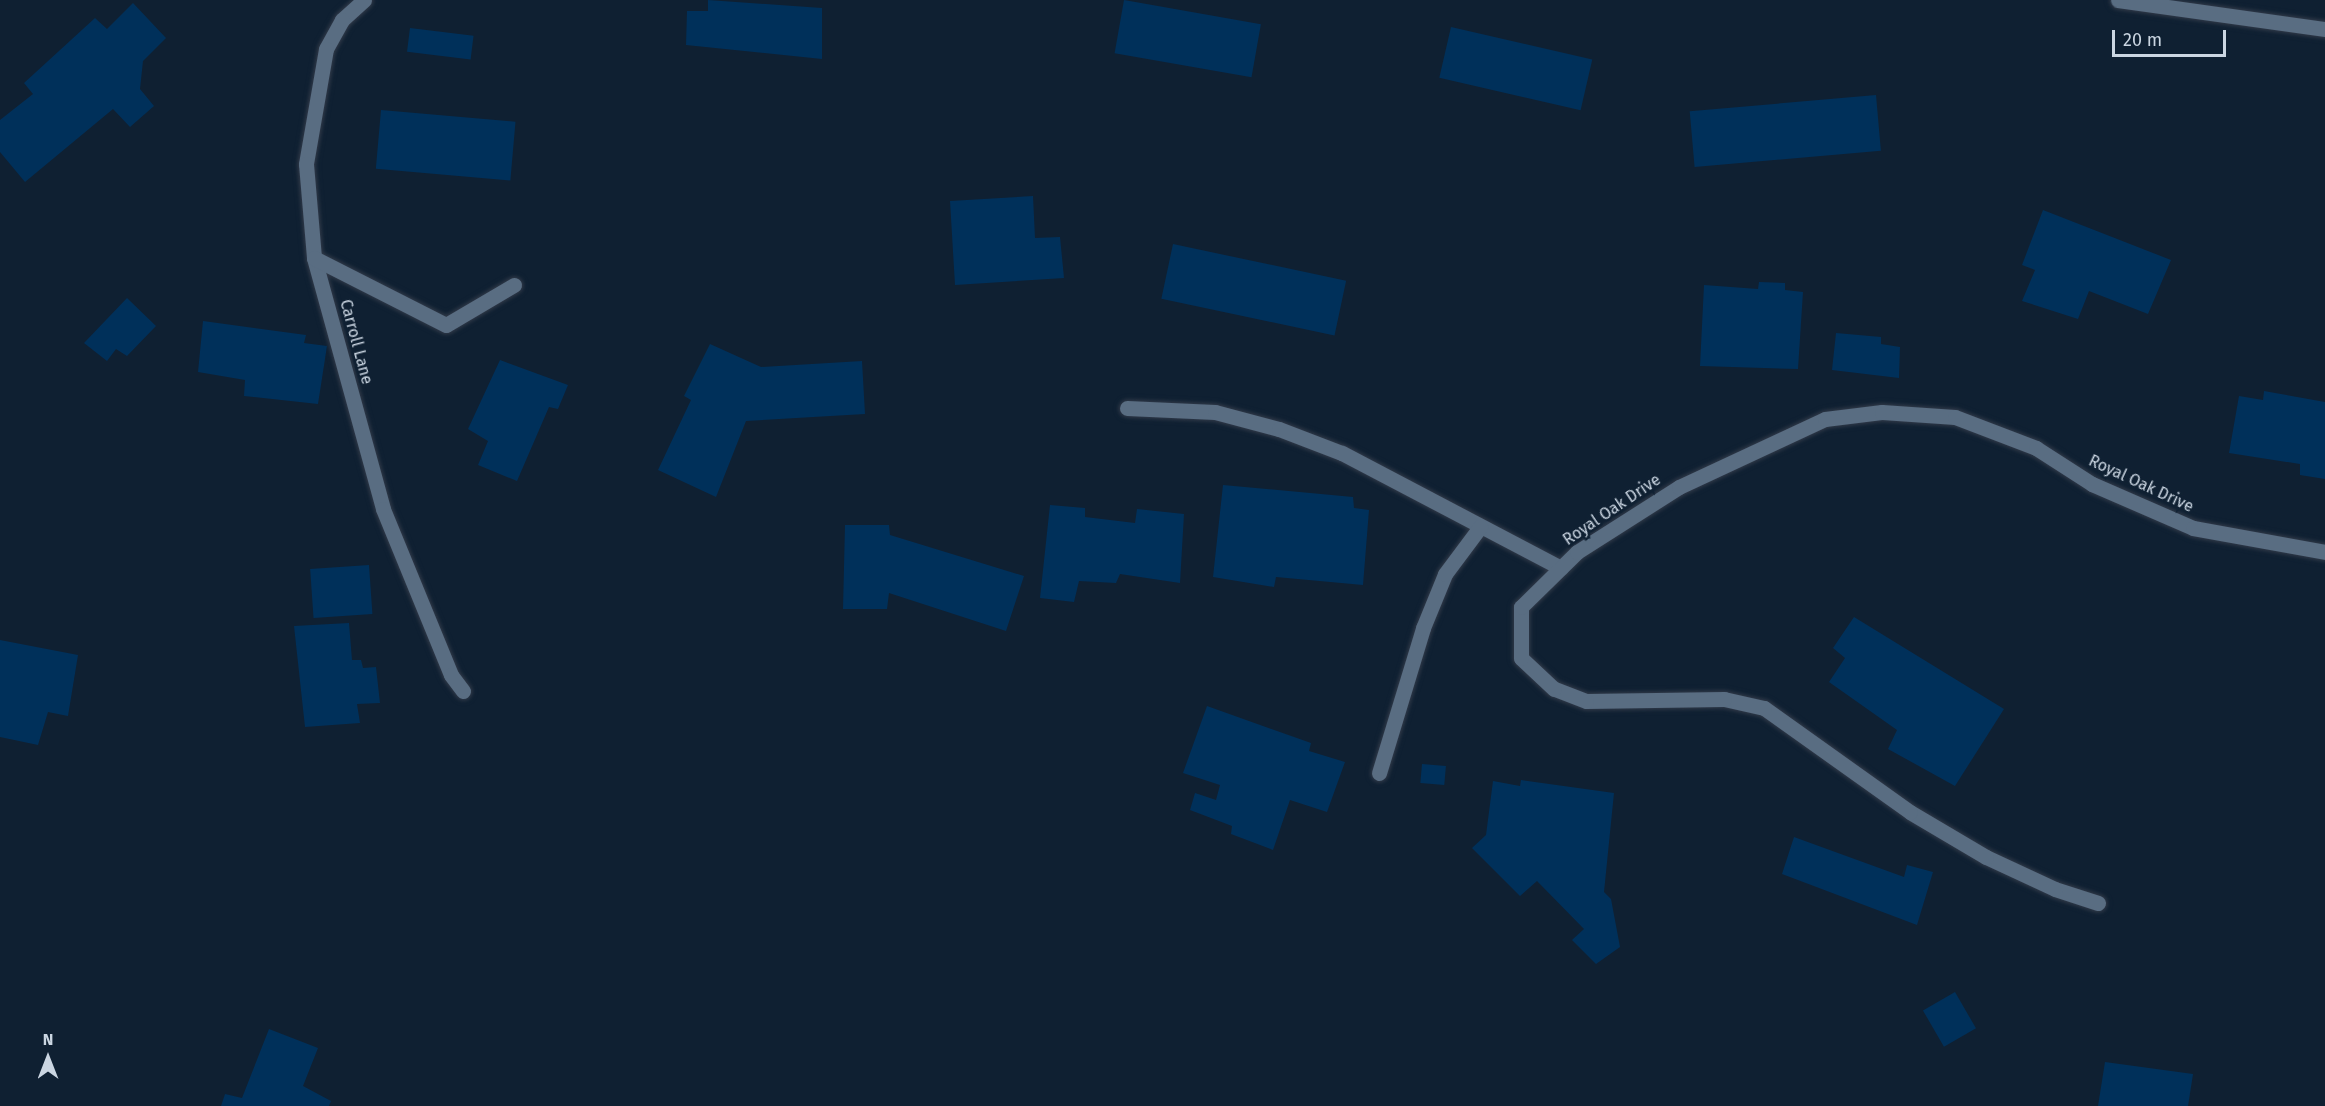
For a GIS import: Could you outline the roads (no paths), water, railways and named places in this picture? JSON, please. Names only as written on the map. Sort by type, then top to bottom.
[{"type":"street","name":"Carroll Lane","points":[[364,0],[342,20],[326,49],[306,164],[314,258],[383,509],[451,675],[463,691]]},
{"type":"street","points":[[2118,0],[2325,29]]},
{"type":"street","points":[[314,258],[446,325],[514,285]]},
{"type":"street","points":[[1127,408],[1215,412],[1279,429],[1342,453],[1561,568]]},
{"type":"street","name":"Royal Oak Drive","points":[[2098,903],[2055,889],[1986,857],[1910,812],[1764,708],[1724,699],[1586,701],[1554,689],[1521,658],[1521,607],[1578,552],[1679,487],[1825,419],[1882,412],[1954,417],[2036,448],[2092,484],[2193,528],[2325,552]]},
{"type":"street","points":[[1379,773],[1423,628],[1445,574],[1480,527]]}]
